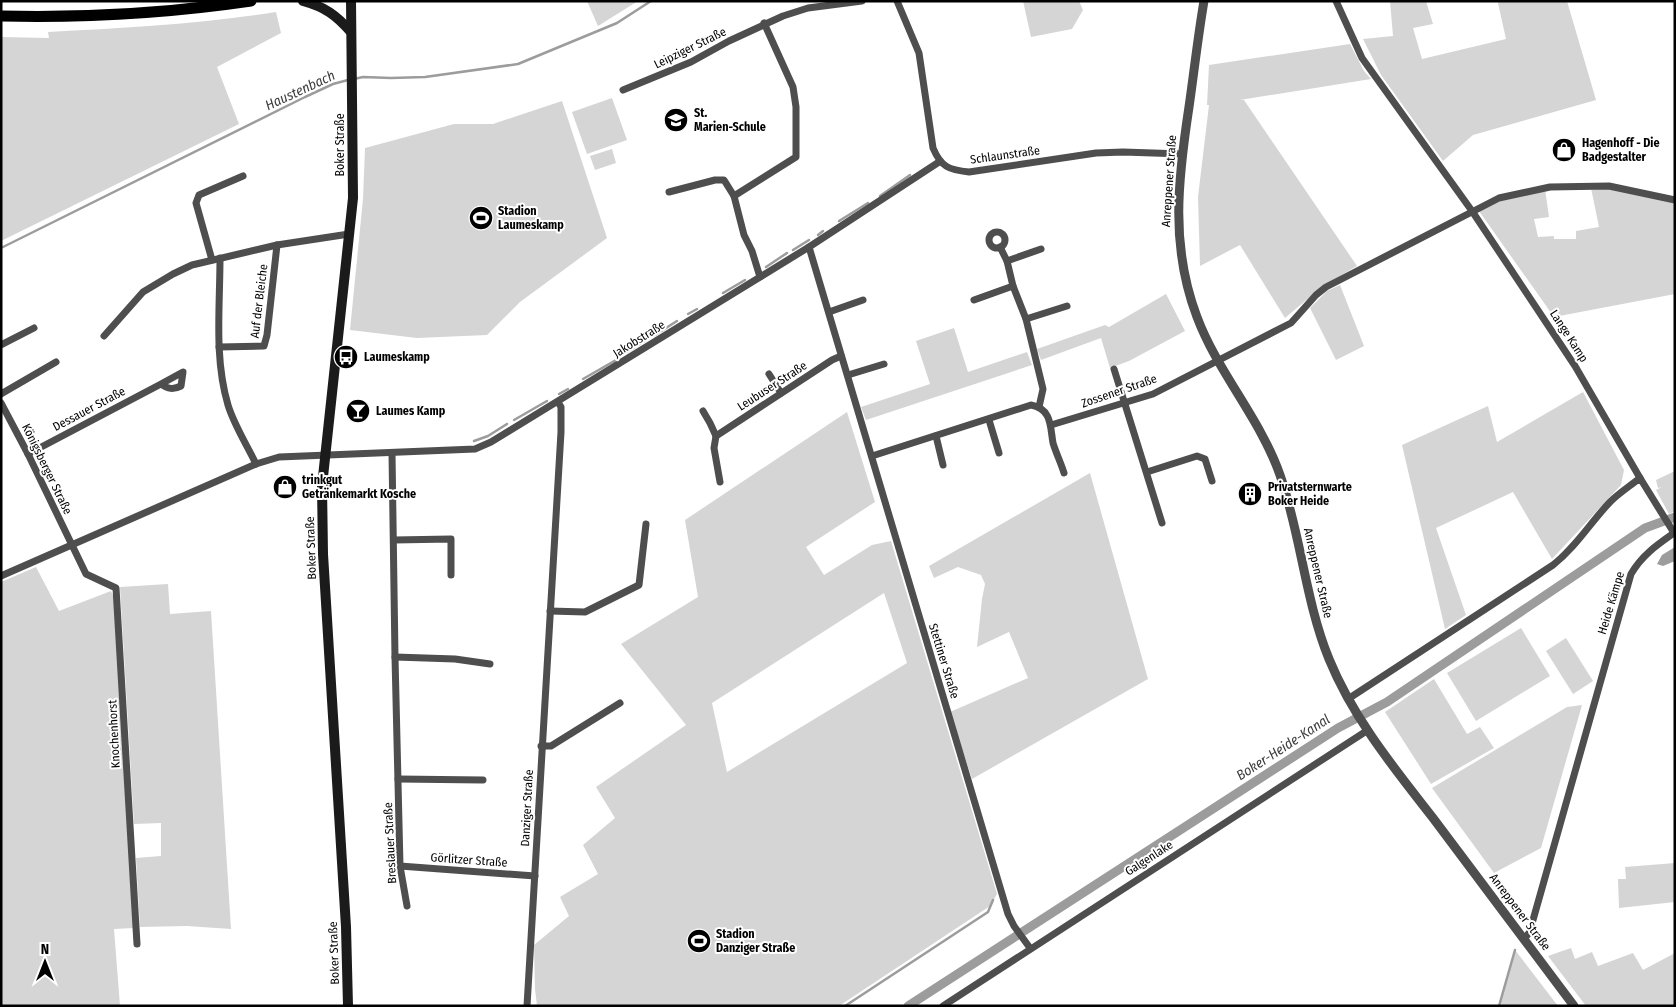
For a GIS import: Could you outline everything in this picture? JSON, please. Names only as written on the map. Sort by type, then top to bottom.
[{"type":"main road","points":[[1,16],[124,14],[199,8],[251,1]]},
{"type":"main road","points":[[302,1],[336,15],[351,32]]},
{"type":"main road","name":"Boker Straße","points":[[348,1006],[346,927],[323,554],[322,486],[353,198],[352,1]]},
{"type":"street","name":"Leipziger Straße","points":[[623,90],[691,62],[764,23],[808,8],[862,1]]},
{"type":"street","points":[[897,1],[919,53],[924,76],[933,148],[939,162]]},
{"type":"street","name":"Anreppener Straße","points":[[1204,1],[1183,154],[1178,215],[1183,270],[1197,317],[1219,360],[1259,428],[1280,473],[1321,635],[1328,657],[1348,699],[1361,721],[1574,1006]]},
{"type":"street","name":"Lange Kamp","points":[[1336,1],[1362,58],[1472,210],[1575,366],[1640,478]]},
{"type":"street","points":[[734,196],[796,156],[796,107],[793,87],[764,23]]},
{"type":"street","name":"Schlaunstraße","points":[[939,162],[950,168],[969,172],[1096,153],[1183,154]]},
{"type":"street","name":"Jakobstraße","points":[[324,456],[475,449],[491,442],[809,248],[939,162]]},
{"type":"street","points":[[243,176],[198,195],[196,204],[216,259],[222,383],[229,407],[256,464]]},
{"type":"street","points":[[669,192],[724,180],[734,196],[744,235],[752,251],[760,277]]},
{"type":"street","points":[[1219,360],[1291,323],[1316,295],[1326,287],[1472,210],[1499,198],[1531,190],[1564,186],[1609,186],[1675,200]]},
{"type":"street","name":"Auf der Bleiche","points":[[104,336],[143,292],[192,265],[277,245],[349,234]]},
{"type":"street","name":"Auf der Bleiche","points":[[219,346],[264,346],[267,335],[277,245]]},
{"type":"street","name":"Stettiner Straße","points":[[809,248],[1008,914],[1030,948]]},
{"type":"street","points":[[1000,248],[1007,261],[1013,286],[1026,319],[1044,389],[1039,407]]},
{"type":"street","points":[[1007,261],[1041,249]]},
{"type":"street","points":[[974,300],[1013,286]]},
{"type":"street","points":[[829,312],[863,300]]},
{"type":"street","points":[[1026,319],[1067,306]]},
{"type":"street","points":[[1,345],[34,328]]},
{"type":"street","name":"Leubuser Straße","points":[[716,436],[841,356]]},
{"type":"street","name":"Zossener Straße","points":[[1051,425],[1126,404],[1152,394],[1219,360]]},
{"type":"street","points":[[1,394],[56,362]]},
{"type":"street","points":[[848,375],[884,364]]},
{"type":"street","points":[[1114,369],[1162,523]]},
{"type":"street","points":[[769,374],[781,393]]},
{"type":"street","name":"Dessauer Straße","points":[[28,454],[161,384]]},
{"type":"street","name":"Danziger Straße","points":[[527,1006],[561,432],[561,407],[558,402]]},
{"type":"street","name":"Königsberger Straße","points":[[1,403],[73,545]]},
{"type":"street","points":[[872,456],[1031,405],[1039,407],[1051,425],[1054,443],[1064,473]]},
{"type":"street","points":[[703,411],[716,436],[714,448],[720,482]]},
{"type":"street","points":[[989,420],[999,453]]},
{"type":"street","points":[[936,436],[943,465]]},
{"type":"street","name":"Breslauer Straße","points":[[392,453],[400,866],[407,906]]},
{"type":"street","points":[[1,576],[256,464],[279,457],[324,456]]},
{"type":"street","points":[[1147,472],[1197,456],[1205,459],[1212,481]]},
{"type":"street","points":[[1348,699],[1553,565],[1580,540],[1610,502],[1640,478]]},
{"type":"street","name":"Heide Kämpe","points":[[1524,939],[1529,933],[1533,920],[1631,574],[1641,558],[1674,533],[1640,478]]},
{"type":"street","points":[[550,611],[585,612],[639,585],[646,524]]},
{"type":"street","points":[[394,540],[451,539],[451,575]]},
{"type":"street","name":"Knochenhorst","points":[[73,545],[86,574],[116,588],[138,944]]},
{"type":"street","points":[[395,658],[455,659],[490,664]]},
{"type":"street","points":[[541,746],[551,746],[620,704]]},
{"type":"street","name":"Galgenlake","points":[[943,1006],[1368,730]]},
{"type":"street","points":[[398,779],[483,780]]},
{"type":"street","name":"Görlitzer Straße","points":[[400,866],[535,876]]},
{"type":"shaded area","points":[[587,1],[638,1],[598,26]]},
{"type":"shaded area","points":[[1023,1],[1079,1],[1083,10],[1072,29],[1031,37]]},
{"type":"shaded area","points":[[1390,1],[1426,1],[1433,24],[1413,28],[1422,59],[1506,39],[1498,3],[1500,1],[1567,1],[1596,100],[1473,135],[1443,161],[1381,75],[1363,39],[1393,36]]},
{"type":"shaded area","points":[[276,12],[281,33],[217,67],[239,124],[1,241],[1,37],[49,38],[48,32],[191,23]]},
{"type":"shaded area","points":[[1350,44],[1364,71],[1371,79],[1240,100],[1244,100],[1357,266],[1324,285],[1285,318],[1240,245],[1200,266],[1198,197],[1209,105],[1207,105],[1209,65]]},
{"type":"shaded area","points":[[612,98],[627,140],[587,154],[572,112]]},
{"type":"shaded area","name":"Stadion Laumeskamp","points":[[562,101],[607,238],[520,302],[487,335],[417,338],[350,330],[363,199],[365,148],[454,124],[493,124]]},
{"type":"shaded area","points":[[612,149],[616,163],[595,170],[590,156]]},
{"type":"shaded area","points":[[1591,188],[1609,188],[1675,202],[1675,294],[1554,317],[1479,211],[1499,200],[1545,189],[1549,217],[1534,219],[1538,237],[1554,236],[1554,239],[1576,239],[1576,231],[1599,227]]},
{"type":"shaded area","points":[[1340,285],[1364,346],[1336,360],[1310,308],[1327,291]]},
{"type":"shaded area","points":[[1166,294],[1185,331],[1129,361],[1110,368],[1101,338],[1041,360],[1037,349],[1105,325],[1109,327]]},
{"type":"shaded area","points":[[954,328],[968,372],[1027,352],[1032,365],[866,420],[861,407],[930,384],[916,341]]},
{"type":"shaded area","points":[[1583,392],[1624,470],[1621,485],[1552,559],[1513,492],[1436,528],[1466,615],[1445,629],[1402,445],[1488,406],[1497,442]]},
{"type":"shaded area","points":[[847,412],[875,502],[806,547],[824,575],[872,545],[891,541],[997,894],[990,906],[839,1006],[537,1006],[534,945],[569,916],[560,897],[598,874],[583,845],[615,818],[596,787],[686,725],[621,644],[698,597],[685,520]],"holes":[[[884,593],[907,663],[727,772],[712,703]]]},
{"type":"shaded area","points":[[1675,471],[1675,511],[1669,514],[1656,490],[1662,487],[1658,488],[1656,480]]},
{"type":"shaded area","points":[[1090,473],[1148,679],[972,779],[950,712],[1028,678],[1009,632],[977,647],[985,584],[981,575],[958,567],[934,578],[929,566]]},
{"type":"shaded area","points":[[1675,547],[1675,561],[1663,566],[1657,564],[1662,555]]},
{"type":"shaded area","points":[[36,567],[59,611],[111,591],[114,598],[134,928],[114,929],[120,1006],[1,1006],[1,582]]},
{"type":"shaded area","points":[[168,584],[170,614],[211,611],[231,929],[187,926],[140,927],[136,858],[161,856],[161,823],[134,824],[120,587]]},
{"type":"shaded area","points":[[1521,628],[1550,676],[1476,721],[1447,673]]},
{"type":"shaded area","points":[[1566,638],[1593,681],[1573,694],[1546,651]]},
{"type":"shaded area","points":[[1434,679],[1467,734],[1480,727],[1494,748],[1431,784],[1385,712]]},
{"type":"shaded area","points":[[1582,705],[1541,848],[1494,873],[1432,788],[1567,707]]},
{"type":"shaded area","points":[[1675,863],[1675,902],[1619,908],[1618,879],[1626,879],[1625,867]]},
{"type":"shaded area","points":[[1571,948],[1575,959],[1592,952],[1598,966],[1633,953],[1643,970],[1675,953],[1675,1006],[1586,1006],[1548,956]]},
{"type":"shaded area","points":[[1515,950],[1558,1006],[1499,1006]]},
{"type":"waterway","name":"Haustenbach","points":[[354,79],[363,77],[425,77],[518,64],[617,23],[651,1]]},
{"type":"waterway","name":"Haustenbach","points":[[1,248],[305,97],[333,84],[348,80]]},
{"type":"waterway","points":[[880,196],[910,175]]},
{"type":"waterway","points":[[839,221],[868,203]]},
{"type":"waterway","points":[[818,235],[823,231]]},
{"type":"waterway","points":[[793,250],[809,240]]},
{"type":"waterway","points":[[766,267],[787,253]]},
{"type":"waterway","points":[[723,293],[745,280]]},
{"type":"waterway","points":[[688,314],[697,309]]},
{"type":"waterway","points":[[655,335],[677,321]]},
{"type":"waterway","points":[[627,352],[646,340]]},
{"type":"waterway","points":[[583,379],[616,360]]},
{"type":"waterway","points":[[559,394],[568,389]]},
{"type":"waterway","points":[[514,420],[547,401]]},
{"type":"waterway","points":[[474,441],[488,436],[507,424]]},
{"type":"waterway","name":"Boker-Heide-Kanal","points":[[908,1006],[1338,728],[1387,702],[1645,528],[1675,517]]},
{"type":"waterway","points":[[845,1006],[988,912],[993,900]]},
{"type":"waterway","points":[[1499,1006],[1515,950]]},
{"type":"place","name":"St. Marien-Schule","points":[[676,120]]},
{"type":"place","name":"Hagenhoff - Die Badgestalter","points":[[1564,150]]},
{"type":"place","name":"Stadion Laumeskamp","points":[[481,218]]},
{"type":"place","name":"Laumeskamp","points":[[346,357]]},
{"type":"place","name":"Laumes Kamp","points":[[358,411]]},
{"type":"place","name":"trinkgut Getränkemarkt Kosche","points":[[285,487]]},
{"type":"place","name":"Privatsternwarte Boker Heide","points":[[1250,494]]},
{"type":"place","name":"Stadion Danziger Straße","points":[[699,941]]}]
